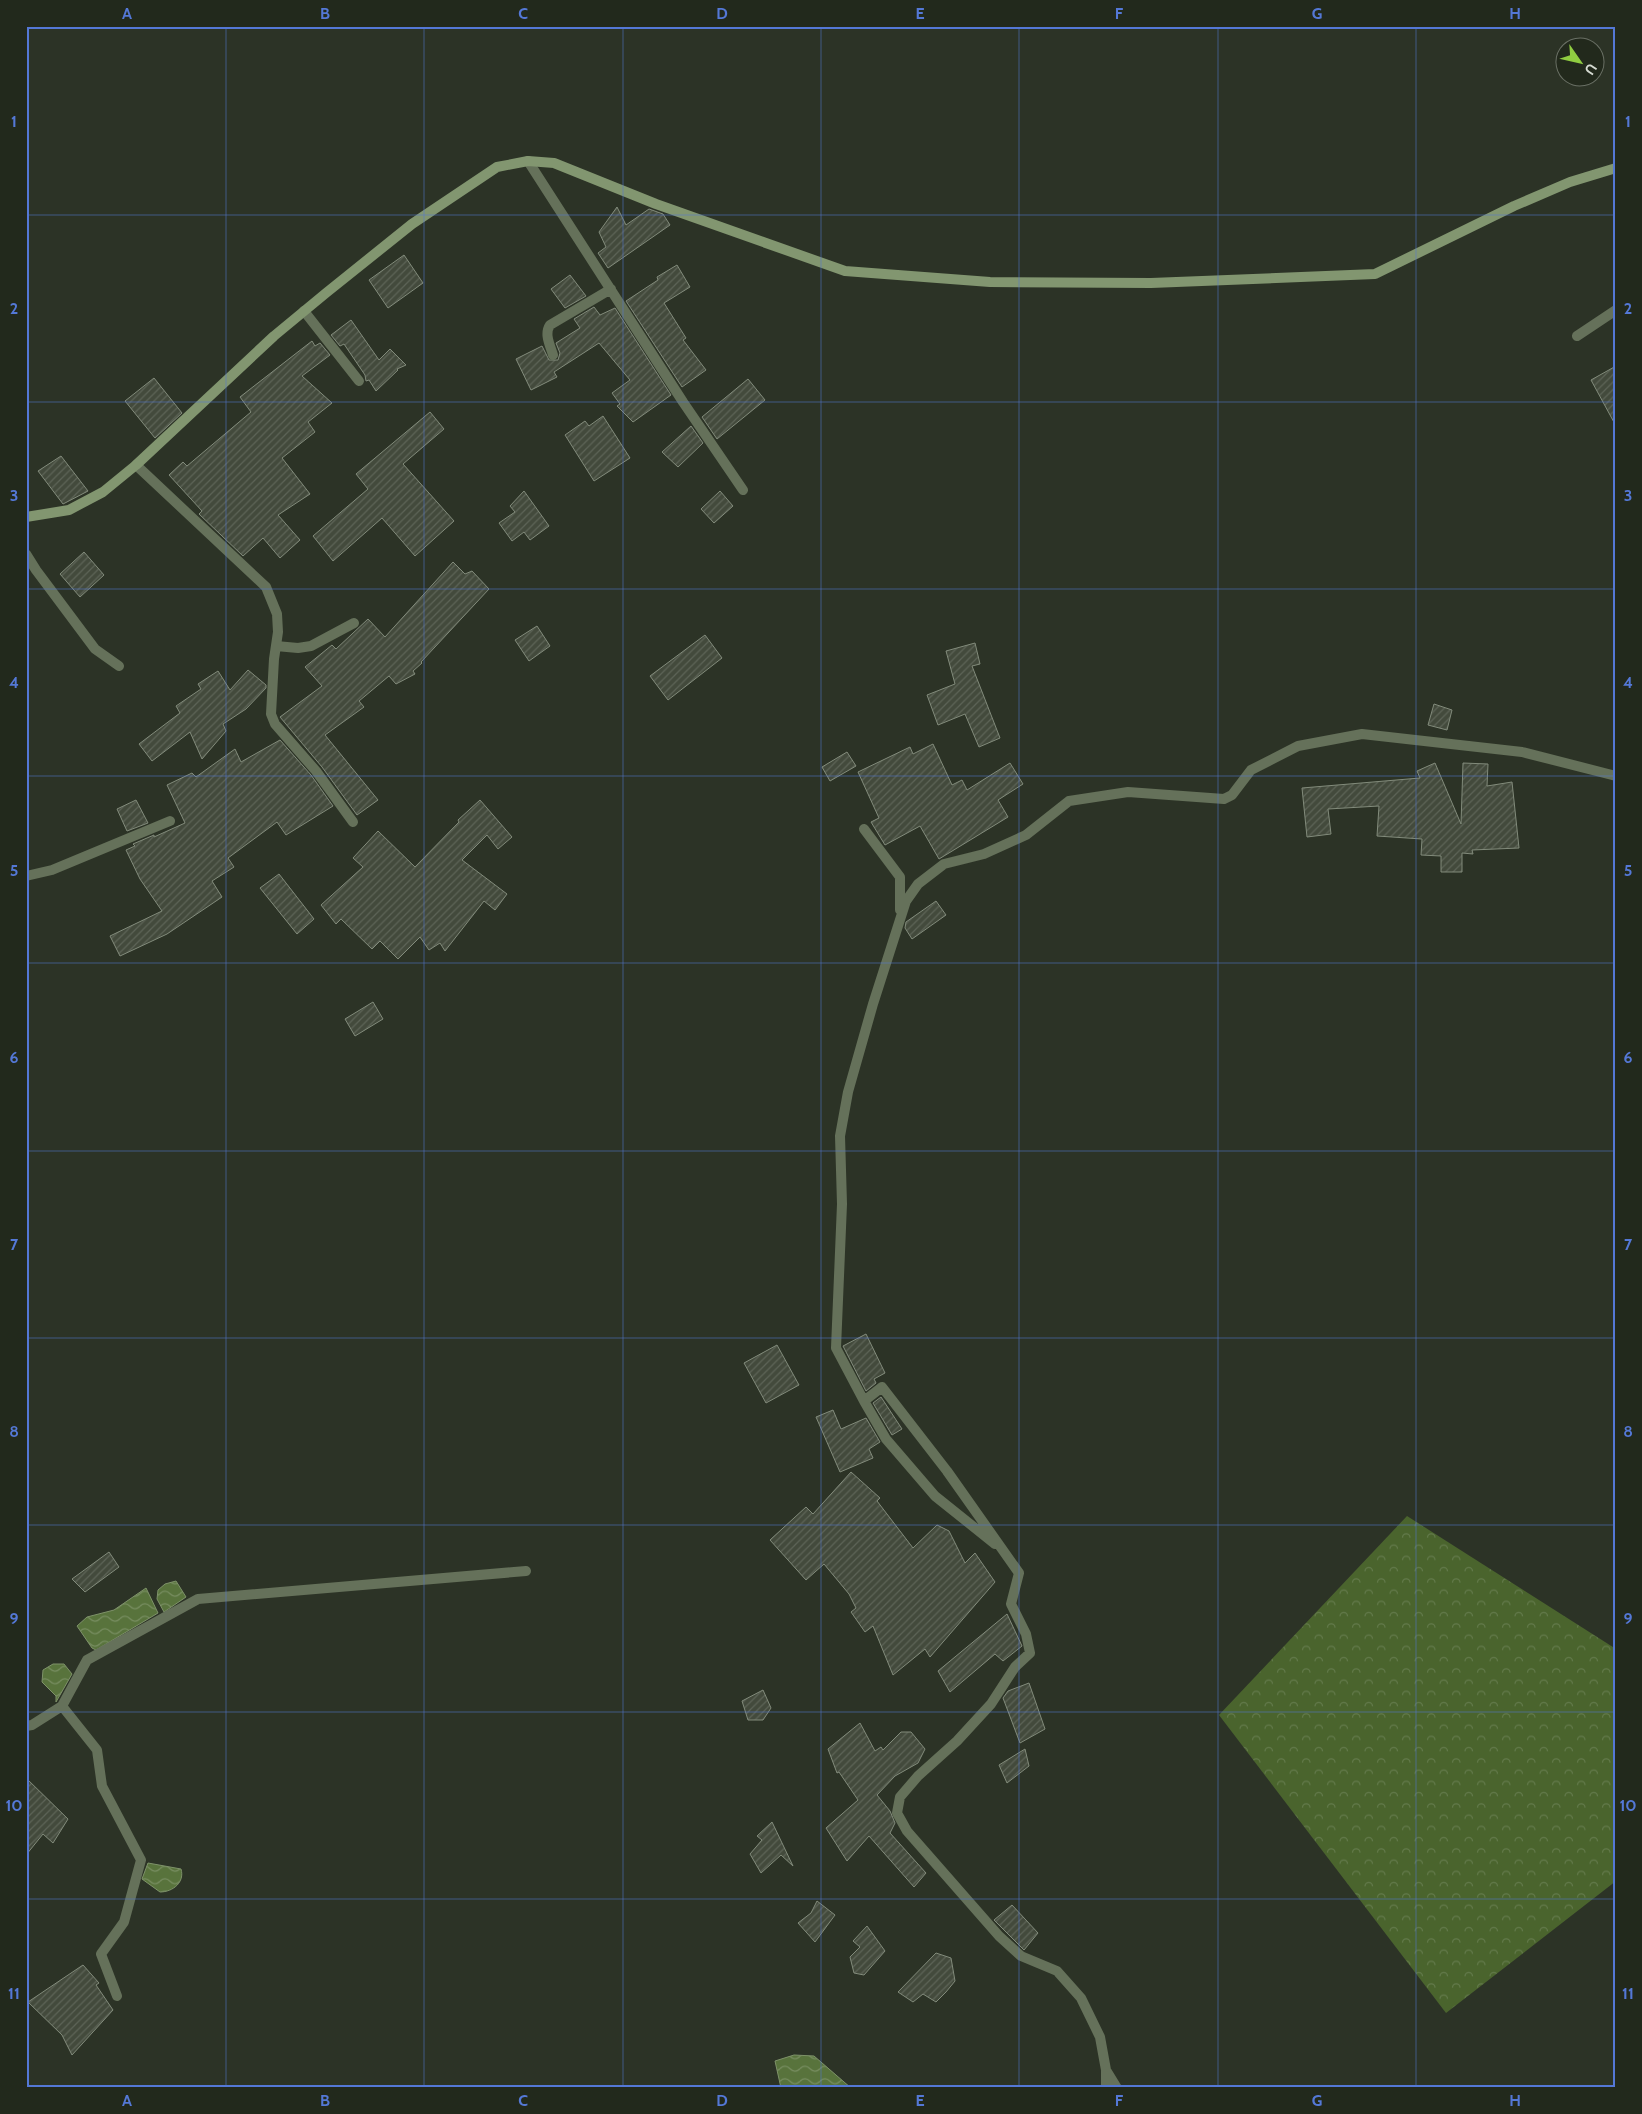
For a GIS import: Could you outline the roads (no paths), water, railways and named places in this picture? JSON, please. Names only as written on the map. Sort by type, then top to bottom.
[{"type":"street","points":[[26,517],[69,510],[103,492],[136,465],[274,336],[420,219],[497,167],[528,160],[554,163],[656,204],[845,271],[990,282],[1151,283],[1375,274],[1514,206],[1570,182],[1616,168]]},
{"type":"street","points":[[528,160],[743,490]]},
{"type":"street","points":[[553,355],[547,336],[547,329],[550,325],[611,290]]},
{"type":"street","points":[[1577,336],[1616,310]]},
{"type":"street","points":[[304,311],[359,381]]},
{"type":"street","points":[[136,465],[266,587],[277,614],[278,632],[271,714],[276,724],[316,771],[353,822]]},
{"type":"street","points":[[26,554],[95,649],[119,666]]},
{"type":"street","points":[[276,646],[298,648],[311,646],[354,623]]},
{"type":"street","points":[[1006,1552],[935,1496],[886,1438],[836,1348],[842,1204],[840,1136],[848,1092],[870,1012],[906,901],[918,884],[944,864],[984,854],[1026,835],[1069,801],[1128,792],[1224,800],[1232,795],[1252,770],[1298,746],[1362,734],[1522,752],[1616,776]]},
{"type":"street","points":[[26,876],[52,870],[170,821]]},
{"type":"street","points":[[864,829],[900,877],[900,918]]},
{"type":"street","points":[[864,1401],[882,1387],[1006,1552],[1019,1573],[1011,1604],[1026,1634],[1030,1653],[1016,1667],[991,1704],[958,1742],[918,1776],[900,1797],[898,1813],[907,1831],[999,1936],[1021,1956],[1057,1971],[1081,1998],[1100,2037],[1106,2070],[1106,2088]]},
{"type":"street","points":[[26,1726],[32,1725],[62,1706],[87,1660],[198,1599],[526,1570]]},
{"type":"street","points":[[62,1706],[97,1750],[102,1786],[141,1860],[124,1922],[101,1954],[117,1996]]},
{"type":"street","points":[[1106,2070],[1117,2088]]},
{"type":"water","points":[[176,1581],[186,1597],[164,1612],[157,1599],[158,1590],[165,1584]]},
{"type":"water","points":[[146,1588],[158,1613],[96,1650],[92,1648],[77,1626],[87,1617],[114,1610]]},
{"type":"water","points":[[53,1664],[64,1664],[72,1674],[56,1702],[56,1696],[42,1682],[43,1670]]},
{"type":"water","points":[[148,1863],[181,1869],[180,1882],[165,1892],[160,1892],[142,1879]]},
{"type":"water","points":[[794,2055],[814,2056],[851,2088],[781,2088],[775,2061]]}]
